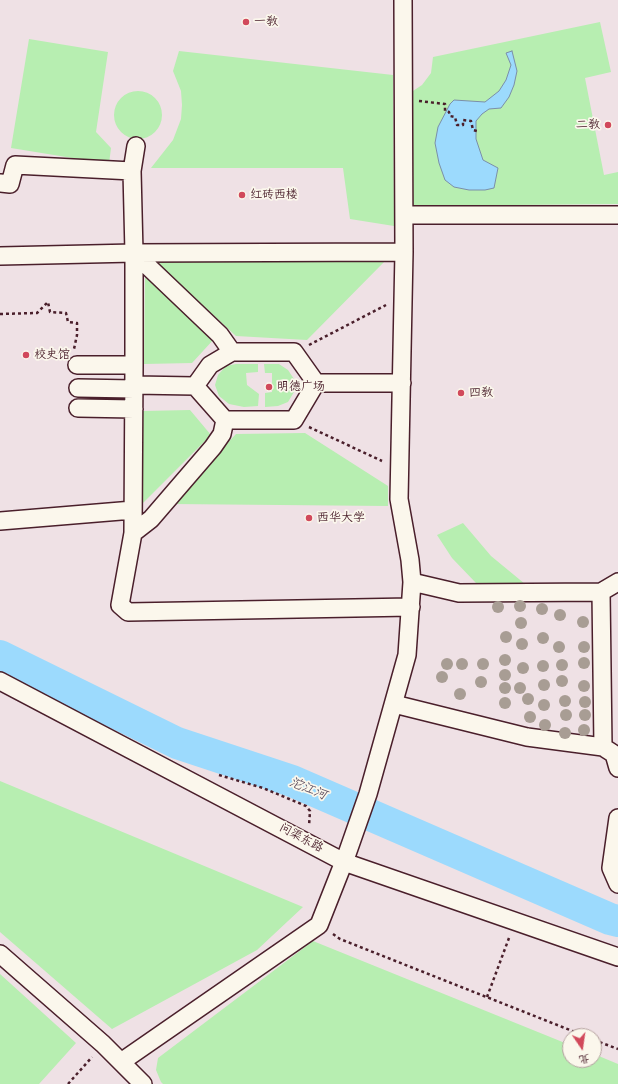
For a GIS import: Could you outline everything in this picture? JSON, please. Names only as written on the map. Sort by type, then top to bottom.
[{"type":"street","points":[[121,1062],[319,925],[346,858],[368,794],[407,656],[412,582],[410,560],[399,499],[404,297],[403,0]]},
{"type":"street","points":[[136,146],[132,172],[134,253],[133,510],[132,533],[120,605],[128,612],[411,607]]},
{"type":"street","points":[[0,183],[10,184],[15,165],[132,172]]},
{"type":"street","points":[[404,215],[618,215]]},
{"type":"street","points":[[0,256],[134,253],[404,252]]},
{"type":"street","points":[[134,253],[220,335],[232,352]]},
{"type":"street","points":[[195,386],[210,365],[232,352],[294,352],[316,382]]},
{"type":"street","points":[[76,360],[134,365]]},
{"type":"street","points":[[316,382],[402,383]]},
{"type":"street","points":[[78,388],[195,386],[225,420],[294,420],[316,382]]},
{"type":"street","points":[[78,408],[134,409]]},
{"type":"street","points":[[132,533],[151,518],[213,447],[222,434],[225,420]]},
{"type":"street","points":[[0,521],[133,510]]},
{"type":"street","points":[[412,582],[459,593],[601,592],[618,582]]},
{"type":"street","points":[[601,592],[603,747]]},
{"type":"street","name":"问渠东路","points":[[0,681],[346,858],[515,921],[618,956]]},
{"type":"street","points":[[394,704],[452,717],[527,737],[603,747],[614,754],[618,768]]},
{"type":"street","points":[[618,818],[611,868],[618,884]]},
{"type":"street","points":[[0,954],[121,1062],[143,1084]]},
{"type":"path","points":[[403,100],[445,104],[445,111],[449,112],[450,116],[455,117],[457,125],[463,125],[463,120],[471,121],[473,130],[477,131]]},
{"type":"path","points":[[294,352],[404,297]]},
{"type":"path","points":[[0,314],[37,313],[48,302],[50,312],[66,313],[68,322],[77,323],[77,334],[74,348],[76,360]]},
{"type":"path","points":[[294,420],[400,469]]},
{"type":"path","points":[[487,997],[515,921]]},
{"type":"path","points":[[319,925],[340,938],[565,1028]]},
{"type":"path","points":[[602,1043],[618,1049]]},
{"type":"path","points":[[68,1084],[94,1055]]},
{"type":"shaded area","name":"西华大学","points":[[0,0],[618,0],[618,1084],[0,1084]]},
{"type":"green space","points":[[600,22],[611,72],[585,78],[604,175],[618,172],[618,204],[411,206],[410,93],[422,85],[431,73],[433,57]]},
{"type":"green space","points":[[29,39],[108,52],[96,132],[111,148],[109,164],[11,148]]},
{"type":"green space","points":[[179,51],[393,75],[394,226],[350,219],[343,168],[151,168],[173,140],[181,119],[181,91],[173,71]]},
{"type":"green space","points":[[138,91],[147,93],[155,98],[160,106],[162,115],[160,124],[155,132],[147,137],[138,139],[129,137],[121,132],[116,124],[114,115],[116,106],[121,98],[129,93]]},
{"type":"green space","points":[[152,259],[385,261],[307,340],[236,336]]},
{"type":"green space","points":[[145,277],[214,339],[192,363],[144,364]]},
{"type":"green space","points":[[236,364],[258,364],[258,372],[246,373],[247,385],[259,394],[258,406],[244,407],[229,404],[219,396],[215,385],[218,375],[226,366]]},
{"type":"green space","points":[[264,364],[279,364],[288,370],[294,379],[294,392],[288,402],[278,406],[265,407],[265,393],[272,392],[272,373],[265,373]]},
{"type":"green space","points":[[190,410],[211,435],[142,504],[143,411]]},
{"type":"green space","points":[[305,433],[388,486],[388,506],[171,504],[236,434]]},
{"type":"green space","points":[[463,523],[491,556],[525,584],[476,583],[452,558],[437,535]]},
{"type":"green space","points":[[0,781],[303,907],[257,950],[112,1029],[0,932]]},
{"type":"green space","points":[[313,941],[562,1042],[562,1068],[602,1068],[602,1057],[618,1064],[618,1084],[163,1084],[156,1070],[158,1058]]},
{"type":"green space","points":[[0,974],[76,1043],[39,1084],[0,1084]]},
{"type":"water","points":[[512,51],[517,71],[514,85],[509,97],[501,108],[489,109],[476,121],[476,139],[483,160],[498,168],[494,188],[485,190],[469,190],[454,187],[445,180],[439,163],[435,143],[438,127],[450,104],[454,100],[485,102],[499,91],[506,80],[511,65],[506,53]]},
{"type":"waterway","name":"沱江河","points":[[0,656],[177,743],[292,781],[610,919],[618,921]]},
{"type":"place","name":"一教","points":[[246,22]]},
{"type":"place","name":"二教","points":[[608,125]]},
{"type":"place","name":"红砖西楼","points":[[242,195]]},
{"type":"place","name":"校史馆","points":[[26,355]]},
{"type":"place","name":"明德广场","points":[[269,387]]},
{"type":"place","name":"四教","points":[[461,393]]},
{"type":"place","name":"西华大学","points":[[309,518]]}]
